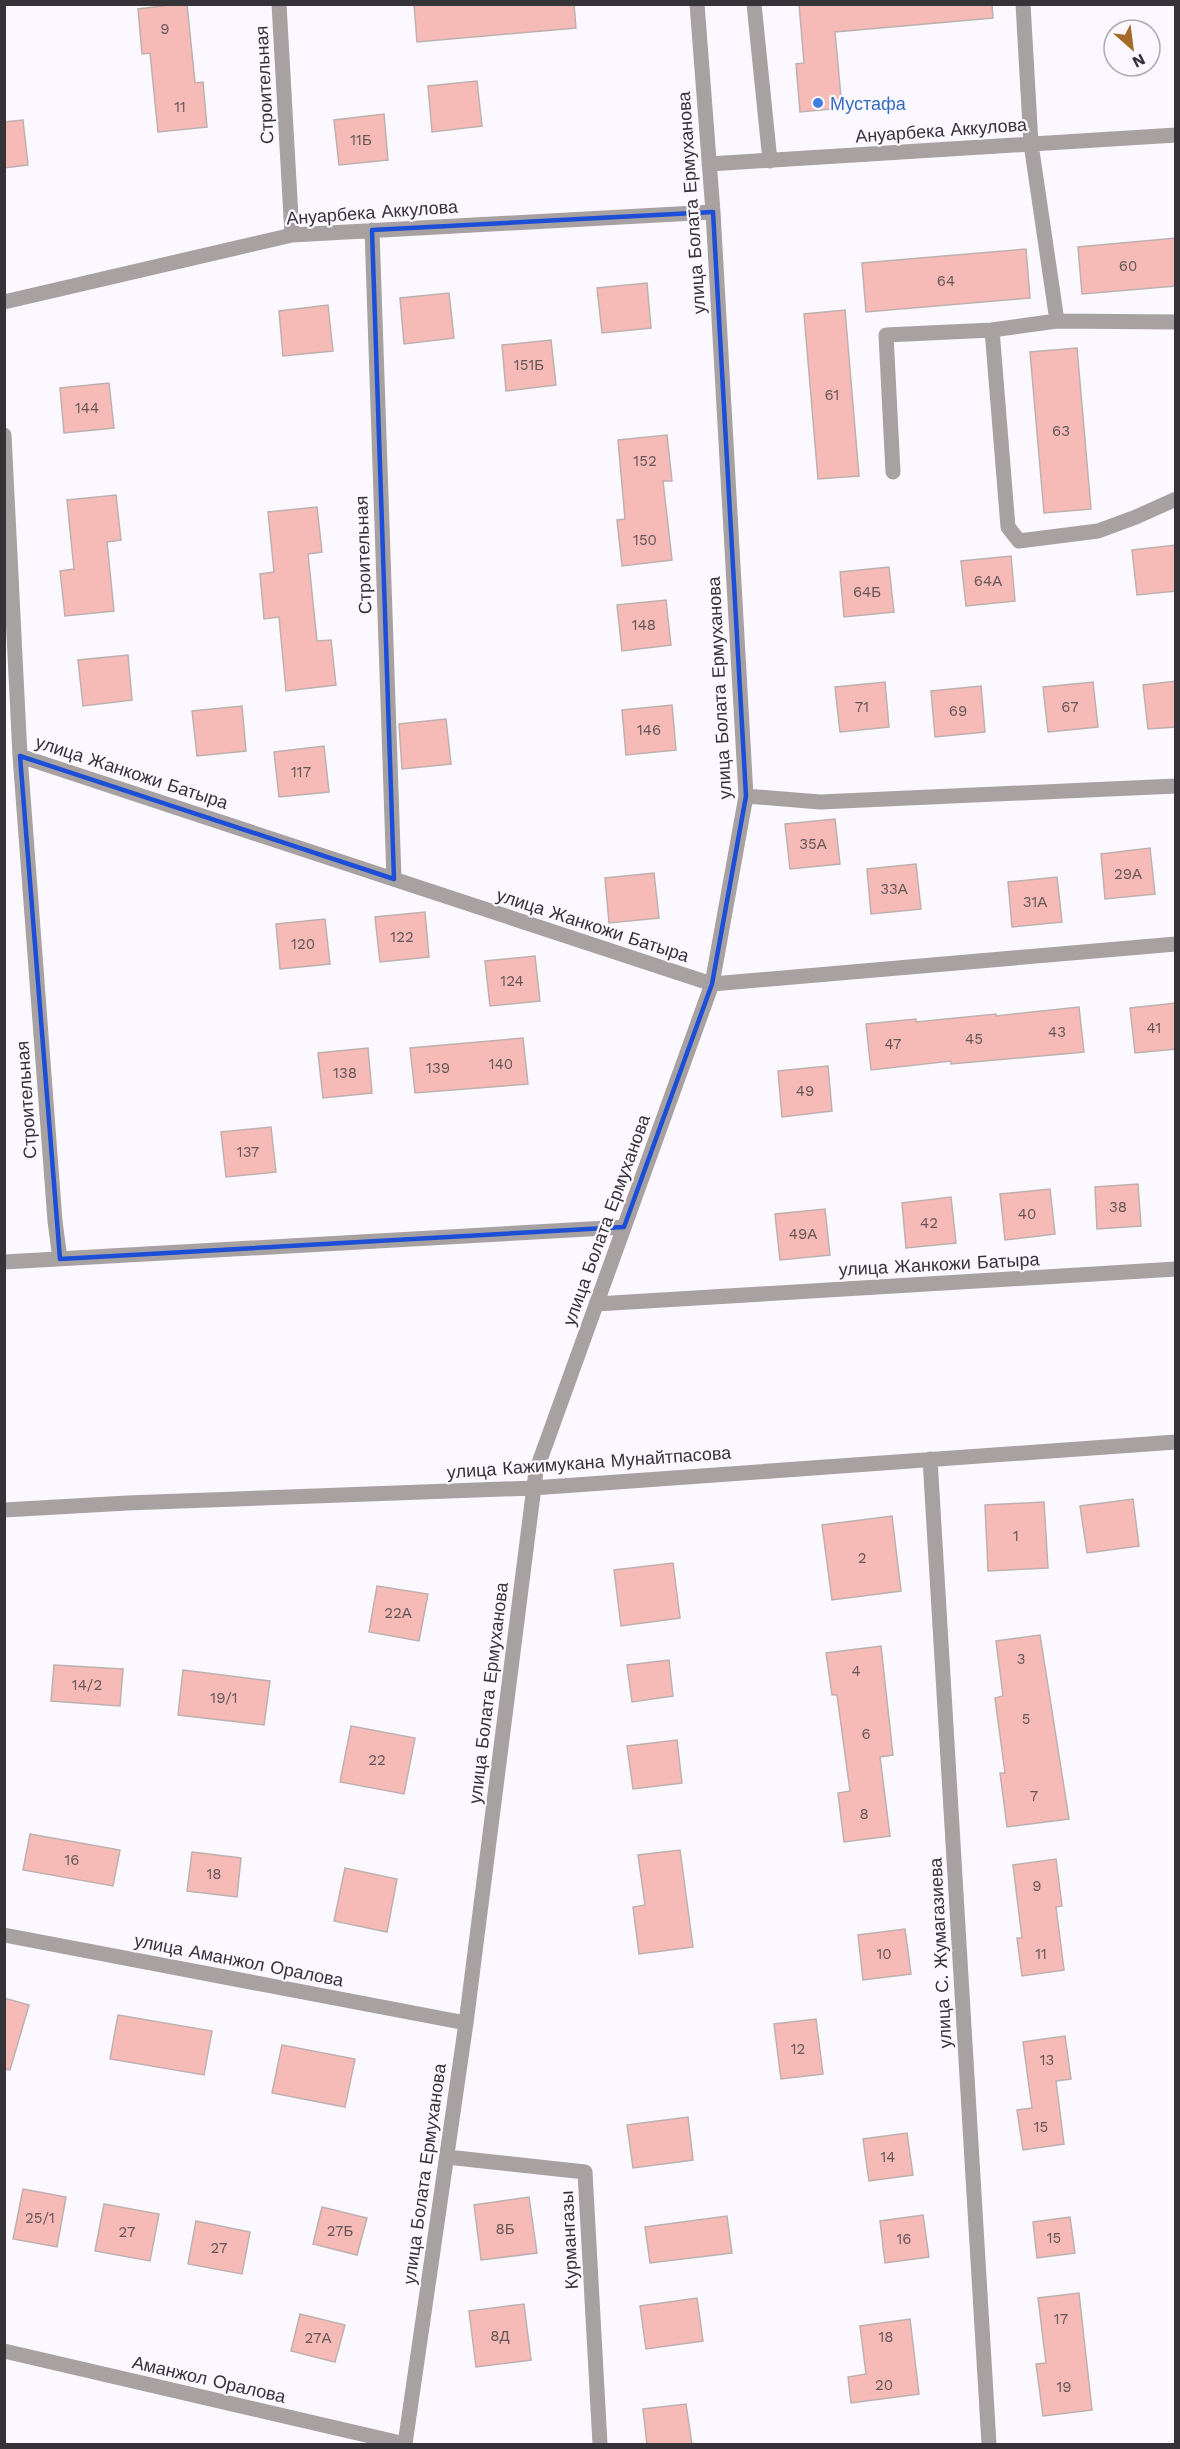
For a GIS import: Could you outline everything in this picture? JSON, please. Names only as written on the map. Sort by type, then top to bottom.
[{"type":"street","name":"Строительная","points":[[279,4],[291,235]]},
{"type":"street","name":"улица Болата Ермуханова","points":[[405,2444],[466,2023],[536,1471],[712,984],[746,796],[713,212],[697,4]]},
{"type":"street","points":[[754,4],[770,161]]},
{"type":"street","points":[[1023,4],[1030,144],[1057,321]]},
{"type":"street","name":"Ануарбека Аккулова","points":[[709,164],[1176,135]]},
{"type":"street","name":"Ануарбека Аккулова","points":[[4,302],[291,235],[713,212]]},
{"type":"street","name":"Строительная","points":[[372,230],[394,879]]},
{"type":"street","points":[[892,472],[886,335],[992,330],[1057,321],[1176,321]]},
{"type":"street","points":[[992,330],[1008,527],[1018,541],[1098,531],[1176,499]]},
{"type":"street","name":"Строительная","points":[[4,435],[20,756],[55,1221],[60,1259]]},
{"type":"street","name":"улица Жанкожи Батыра","points":[[20,756],[712,984],[1176,944]]},
{"type":"street","points":[[746,796],[820,802],[1176,786]]},
{"type":"street","points":[[4,1262],[624,1227]]},
{"type":"street","name":"улица Жанкожи Батыра","points":[[596,1304],[1176,1269]]},
{"type":"street","name":"улица Кажимукана Мунайтпасова","points":[[4,1510],[534,1488],[1176,1442]]},
{"type":"street","name":"улица С. Жумагазиева","points":[[930,1459],[988,2445]]},
{"type":"street","name":"улица Аманжол Оралова","points":[[4,1935],[466,2023]]},
{"type":"street","name":"Курмангазы","points":[[447,2157],[585,2172],[600,2445]]},
{"type":"street","name":"Аманжол Оралова","points":[[4,2351],[405,2444]]},
{"type":"highlighted area","points":[[713,212],[746,796],[712,984],[624,1227],[60,1259],[20,756],[394,879],[372,230]]},
{"type":"building","points":[[187,4],[195,83],[203,82],[207,127],[158,132],[150,53],[142,54],[138,9]]},
{"type":"building","points":[[414,4],[574,4],[576,28],[417,42]]},
{"type":"building","points":[[799,4],[992,4],[993,18],[835,32],[842,108],[800,112],[796,64],[804,63]]},
{"type":"building","points":[[477,81],[482,126],[432,132],[428,86]]},
{"type":"building","points":[[384,114],[388,160],[339,165],[334,120]]},
{"type":"building","points":[[23,120],[28,165],[4,168],[4,122]]},
{"type":"building","points":[[1176,238],[1176,286],[1082,294],[1078,247]]},
{"type":"building","points":[[1026,249],[1030,298],[866,312],[862,263]]},
{"type":"building","points":[[647,283],[651,328],[602,333],[597,288]]},
{"type":"building","points":[[449,293],[454,338],[404,344],[400,298]]},
{"type":"building","points":[[328,305],[333,351],[283,356],[279,311]]},
{"type":"building","points":[[845,310],[859,476],[818,479],[804,314]]},
{"type":"building","points":[[551,340],[556,385],[506,391],[502,345]]},
{"type":"building","points":[[1077,348],[1091,509],[1044,513],[1030,352]]},
{"type":"building","points":[[109,383],[114,428],[64,433],[60,388]]},
{"type":"building","points":[[667,435],[672,481],[663,481],[672,560],[622,566],[617,520],[625,519],[618,440]]},
{"type":"building","points":[[116,495],[121,540],[107,542],[114,611],[65,616],[60,571],[74,569],[67,500]]},
{"type":"building","points":[[317,507],[322,552],[308,554],[317,641],[331,640],[336,685],[286,691],[279,617],[264,619],[260,574],[274,572],[268,512]]},
{"type":"building","points":[[1176,545],[1176,591],[1137,595],[1132,550]]},
{"type":"building","points":[[1011,556],[1015,601],[966,606],[961,561]]},
{"type":"building","points":[[889,567],[894,612],[844,617],[840,572]]},
{"type":"building","points":[[666,600],[671,645],[622,651],[617,605]]},
{"type":"building","points":[[128,655],[132,700],[83,706],[78,660]]},
{"type":"building","points":[[1176,681],[1176,727],[1148,729],[1143,685]]},
{"type":"building","points":[[885,682],[889,727],[840,732],[835,687]]},
{"type":"building","points":[[1093,682],[1098,727],[1048,732],[1043,687]]},
{"type":"building","points":[[981,686],[985,732],[935,737],[931,691]]},
{"type":"building","points":[[672,705],[676,750],[626,755],[622,710]]},
{"type":"building","points":[[242,706],[246,751],[197,756],[192,711]]},
{"type":"building","points":[[446,719],[451,764],[402,769],[399,724]]},
{"type":"building","points":[[324,746],[329,792],[279,797],[274,752]]},
{"type":"building","points":[[835,819],[840,864],[790,869],[785,824]]},
{"type":"building","points":[[1150,848],[1155,894],[1105,899],[1101,854]]},
{"type":"building","points":[[916,864],[921,909],[871,914],[867,869]]},
{"type":"building","points":[[654,873],[659,918],[609,923],[605,878]]},
{"type":"building","points":[[1057,877],[1062,922],[1012,927],[1008,882]]},
{"type":"building","points":[[425,912],[429,957],[380,962],[375,917]]},
{"type":"building","points":[[325,919],[330,964],[280,969],[276,924]]},
{"type":"building","points":[[535,956],[540,1001],[490,1006],[485,961]]},
{"type":"building","points":[[1176,1003],[1176,1049],[1135,1053],[1130,1008]]},
{"type":"building","points":[[1079,1007],[1084,1052],[951,1064],[951,1061],[871,1070],[866,1024],[916,1019],[916,1022],[996,1014],[996,1016]]},
{"type":"building","points":[[523,1038],[528,1084],[415,1093],[410,1048]]},
{"type":"building","points":[[368,1048],[372,1093],[323,1098],[318,1053]]},
{"type":"building","points":[[828,1066],[832,1111],[782,1117],[778,1071]]},
{"type":"building","points":[[271,1127],[276,1172],[226,1177],[221,1132]]},
{"type":"building","points":[[1138,1184],[1141,1226],[1097,1229],[1095,1187]]},
{"type":"building","points":[[1050,1189],[1055,1234],[1005,1240],[1000,1194]]},
{"type":"building","points":[[951,1197],[956,1243],[906,1248],[902,1203]]},
{"type":"building","points":[[825,1209],[830,1255],[780,1260],[775,1214]]},
{"type":"building","points":[[1133,1499],[1139,1546],[1087,1553],[1080,1506]]},
{"type":"building","points":[[1044,1502],[1048,1568],[988,1571],[985,1505]]},
{"type":"building","points":[[892,1516],[901,1591],[832,1600],[822,1525]]},
{"type":"building","points":[[673,1563],[680,1618],[621,1626],[614,1570]]},
{"type":"building","points":[[377,1586],[428,1594],[419,1641],[369,1632]]},
{"type":"building","points":[[1040,1635],[1069,1819],[1007,1827],[1000,1773],[1005,1773],[995,1698],[1003,1696],[996,1641]]},
{"type":"building","points":[[881,1646],[893,1755],[880,1757],[890,1836],[844,1842],[838,1793],[850,1791],[837,1695],[832,1695],[826,1653]]},
{"type":"building","points":[[669,1660],[673,1696],[632,1702],[627,1665]]},
{"type":"building","points":[[54,1665],[123,1669],[120,1706],[51,1701]]},
{"type":"building","points":[[183,1670],[270,1681],[264,1725],[178,1715]]},
{"type":"building","points":[[351,1726],[415,1738],[404,1794],[340,1782]]},
{"type":"building","points":[[677,1740],[682,1783],[633,1789],[627,1746]]},
{"type":"building","points":[[30,1834],[120,1850],[113,1886],[23,1870]]},
{"type":"building","points":[[680,1850],[693,1947],[639,1954],[633,1907],[645,1905],[638,1855]]},
{"type":"building","points":[[192,1852],[241,1858],[237,1897],[187,1891]]},
{"type":"building","points":[[1056,1859],[1062,1906],[1056,1907],[1064,1970],[1022,1976],[1017,1938],[1022,1938],[1013,1865]]},
{"type":"building","points":[[345,1868],[397,1879],[387,1932],[334,1921]]},
{"type":"building","points":[[905,1929],[911,1974],[863,1980],[858,1935]]},
{"type":"building","points":[[4,1998],[29,2005],[10,2070],[4,2069]]},
{"type":"building","points":[[118,2015],[212,2031],[204,2075],[110,2059]]},
{"type":"building","points":[[816,2019],[823,2074],[781,2079],[774,2024]]},
{"type":"building","points":[[1065,2036],[1071,2079],[1056,2081],[1064,2144],[1023,2150],[1017,2110],[1032,2108],[1023,2042]]},
{"type":"building","points":[[282,2045],[355,2059],[345,2107],[272,2093]]},
{"type":"building","points":[[688,2117],[693,2160],[633,2168],[627,2125]]},
{"type":"building","points":[[907,2133],[913,2175],[869,2181],[863,2139]]},
{"type":"building","points":[[23,2189],[66,2197],[57,2247],[13,2239]]},
{"type":"building","points":[[529,2197],[537,2253],[481,2260],[474,2205]]},
{"type":"building","points":[[104,2204],[159,2214],[150,2261],[95,2251]]},
{"type":"building","points":[[322,2207],[367,2218],[357,2255],[313,2244]]},
{"type":"building","points":[[923,2215],[929,2257],[885,2263],[880,2221]]},
{"type":"building","points":[[727,2216],[732,2253],[650,2263],[645,2227]]},
{"type":"building","points":[[1070,2217],[1075,2253],[1037,2258],[1033,2222]]},
{"type":"building","points":[[196,2221],[250,2232],[242,2274],[188,2264]]},
{"type":"building","points":[[1079,2293],[1092,2410],[1043,2416],[1036,2364],[1046,2363],[1038,2298]]},
{"type":"building","points":[[697,2298],[703,2341],[646,2349],[640,2306]]},
{"type":"building","points":[[524,2304],[531,2360],[476,2367],[469,2311]]},
{"type":"building","points":[[300,2314],[345,2325],[335,2362],[291,2351]]},
{"type":"building","points":[[910,2319],[919,2394],[851,2403],[848,2377],[866,2374],[860,2326]]},
{"type":"building","points":[[686,2404],[692,2445],[647,2445],[643,2409]]},
{"type":"place","name":"Мустафа","points":[[818,103]]}]
